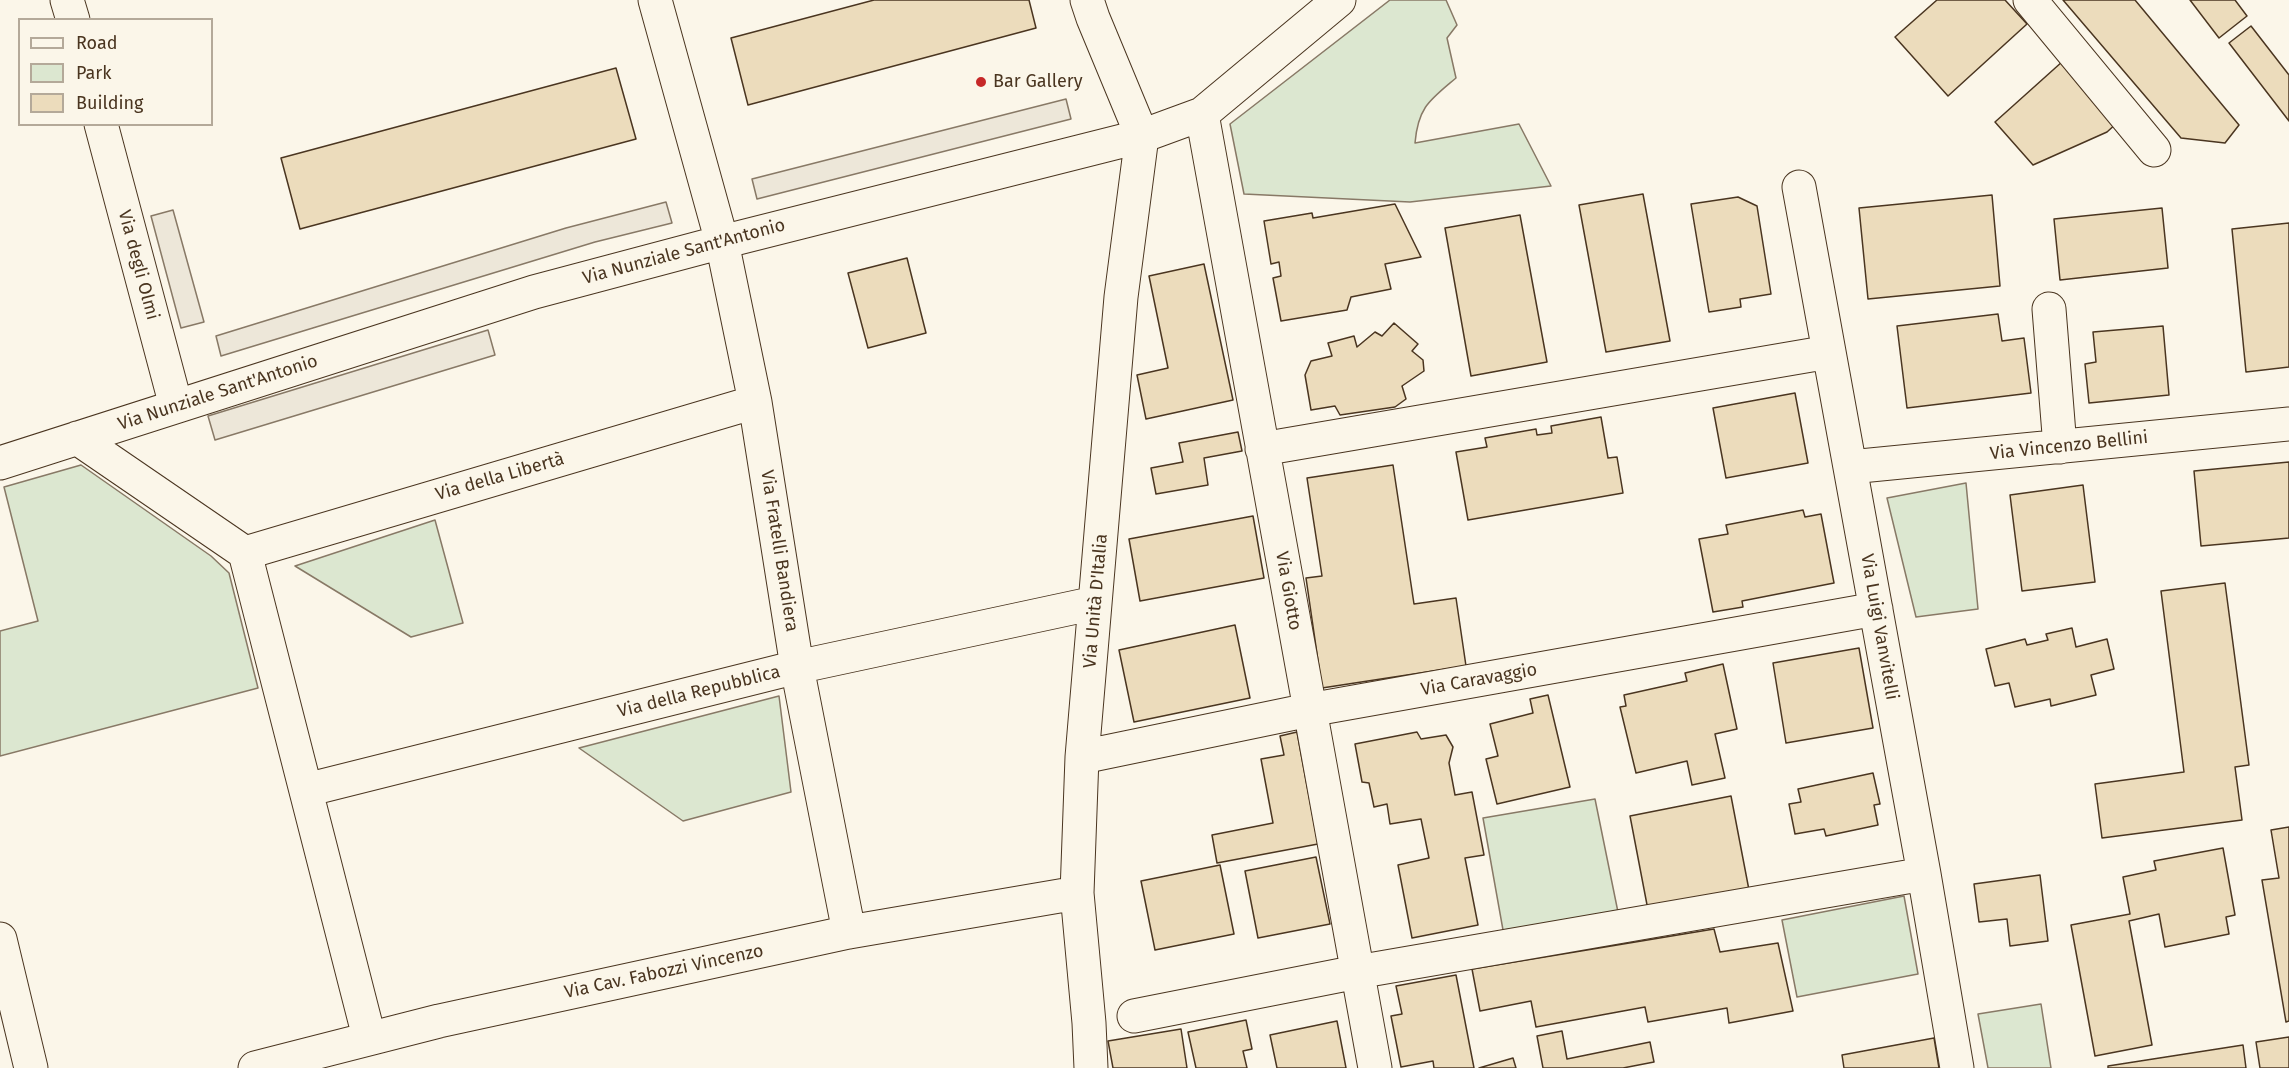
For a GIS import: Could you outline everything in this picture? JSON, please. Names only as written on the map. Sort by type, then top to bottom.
[{"type":"street","points":[[68,0],[72,18]]},
{"type":"street","name":"Via Fratelli Bandiera","points":[[655,0],[722,242],[755,402],[797,667],[849,932]]},
{"type":"street","points":[[1087,0],[1142,136]]},
{"type":"street","name":"Via Nunziale Sant'Antonio","points":[[0,463],[534,292],[1142,136],[1202,114],[1340,0]]},
{"type":"street","points":[[2030,0],[2154,150]]},
{"type":"street","name":"Via Giotto","points":[[1202,114],[1375,1068]]},
{"type":"street","name":"Via degli Olmi","points":[[102,126],[176,406]]},
{"type":"street","name":"Via Unità D'Italia","points":[[1091,1068],[1077,893],[1082,757],[1121,297],[1142,136]]},
{"type":"street","name":"Via Luigi Vanvitelli","points":[[1799,187],[1957,1068]]},
{"type":"street","points":[[2049,309],[2060,447]]},
{"type":"street","points":[[1262,449],[1829,352]]},
{"type":"street","name":"Via della Libertà","points":[[245,553],[755,402]]},
{"type":"street","name":"Via Vincenzo Bellini","points":[[1850,467],[2289,424]]},
{"type":"street","points":[[77,438],[245,553],[369,1037]]},
{"type":"street","name":"Via della Repubblica","points":[[306,790],[797,667],[1095,603]]},
{"type":"street","name":"Via Caravaggio","points":[[1082,757],[1310,710],[1876,609]]},
{"type":"street","points":[[1134,1016],[1357,972],[1924,874]]},
{"type":"street","name":"Via Cav. Fabozzi Vincenzo","points":[[255,1068],[369,1037],[849,932],[1077,893]]},
{"type":"street","points":[[0,939],[31,1068]]},
{"type":"green space","points":[[1390,0],[1446,0],[1457,25],[1447,38],[1456,78],[1432,99],[1422,112],[1415,143],[1519,124],[1551,186],[1410,202],[1244,194],[1230,124]]},
{"type":"green space","points":[[81,465],[211,556],[229,573],[258,688],[0,756],[0,631],[38,621],[4,487]]},
{"type":"green space","points":[[1966,483],[1978,609],[1916,617],[1887,498]]},
{"type":"green space","points":[[435,520],[463,623],[411,637],[295,566]]},
{"type":"green space","points":[[779,696],[791,792],[683,821],[579,748]]},
{"type":"green space","points":[[1595,799],[1619,917],[1503,930],[1483,818]]},
{"type":"green space","points":[[1904,896],[1918,974],[1797,997],[1782,920]]},
{"type":"green space","points":[[2041,1004],[2051,1068],[1988,1068],[1978,1014]]},
{"type":"shaded area","points":[[1066,99],[1071,119],[757,199],[752,179]]},
{"type":"shaded area","points":[[666,202],[672,223],[595,242],[221,356],[216,336],[566,228]]},
{"type":"shaded area","points":[[173,210],[204,322],[181,328],[151,216]]},
{"type":"shaded area","points":[[488,330],[495,355],[215,440],[208,416]]},
{"type":"building","points":[[874,0],[1029,0],[1036,28],[748,105],[731,38]]},
{"type":"building","points":[[1937,0],[2005,0],[2027,24],[1948,96],[1895,37]]},
{"type":"building","points":[[2063,0],[2135,0],[2239,125],[2225,143],[2181,138]]},
{"type":"building","points":[[2190,0],[2235,0],[2247,16],[2219,38]]},
{"type":"building","points":[[2251,26],[2289,75],[2289,121],[2229,43]]},
{"type":"building","points":[[2063,61],[2118,122],[2107,132],[2033,165],[1995,122]]},
{"type":"building","points":[[616,68],[636,139],[300,229],[281,158]]},
{"type":"building","points":[[1643,194],[1670,341],[1606,352],[1579,205]]},
{"type":"building","points":[[1992,195],[2000,286],[1868,299],[1859,208]]},
{"type":"building","points":[[1738,197],[1757,206],[1771,294],[1740,299],[1741,307],[1709,312],[1691,204]]},
{"type":"building","points":[[1395,204],[1421,257],[1385,264],[1391,289],[1351,297],[1347,310],[1281,321],[1273,278],[1281,276],[1279,262],[1271,264],[1264,221],[1312,213],[1313,218]]},
{"type":"building","points":[[2162,208],[2168,268],[2060,280],[2054,219]]},
{"type":"building","points":[[1520,215],[1547,362],[1471,376],[1445,228]]},
{"type":"building","points":[[2289,223],[2289,367],[2246,372],[2232,229]]},
{"type":"building","points":[[907,258],[926,333],[868,348],[848,273]]},
{"type":"building","points":[[1204,264],[1233,400],[1146,419],[1137,375],[1168,368],[1149,276]]},
{"type":"building","points":[[1998,314],[2002,341],[2024,338],[2031,393],[1907,408],[1897,326]]},
{"type":"building","points":[[1394,323],[1418,344],[1412,351],[1423,360],[1424,371],[1402,386],[1406,399],[1395,407],[1340,415],[1335,406],[1311,410],[1305,375],[1311,361],[1332,356],[1328,343],[1354,336],[1357,347],[1375,332],[1382,336]]},
{"type":"building","points":[[2163,326],[2169,395],[2089,403],[2085,364],[2096,362],[2093,332]]},
{"type":"building","points":[[1795,393],[1808,463],[1726,478],[1713,408]]},
{"type":"building","points":[[1601,417],[1608,458],[1617,457],[1623,493],[1468,520],[1456,452],[1487,447],[1485,438],[1536,429],[1537,435],[1552,433],[1551,426]]},
{"type":"building","points":[[1238,432],[1242,451],[1204,458],[1208,485],[1156,494],[1151,468],[1183,462],[1179,443]]},
{"type":"building","points":[[2289,462],[2289,538],[2201,546],[2194,471]]},
{"type":"building","points":[[1393,465],[1414,604],[1456,598],[1466,666],[1322,688],[1306,578],[1322,576],[1307,478]]},
{"type":"building","points":[[2083,485],[2095,582],[2022,591],[2010,495]]},
{"type":"building","points":[[1803,510],[1805,517],[1821,514],[1834,583],[1742,601],[1743,607],[1713,612],[1699,539],[1728,534],[1726,525]]},
{"type":"building","points":[[1253,516],[1264,578],[1140,601],[1129,539]]},
{"type":"building","points":[[2225,583],[2249,765],[2235,767],[2242,820],[2102,838],[2095,784],[2184,772],[2161,591]]},
{"type":"building","points":[[1235,625],[1250,698],[1134,722],[1119,650]]},
{"type":"building","points":[[2072,628],[2076,647],[2107,639],[2114,669],[2091,675],[2096,695],[2051,706],[2050,699],[2015,707],[2009,683],[1995,686],[1986,649],[2025,639],[2027,645],[2048,640],[2046,634]]},
{"type":"building","points":[[1859,648],[1873,728],[1786,743],[1773,663]]},
{"type":"building","points":[[1723,664],[1737,729],[1715,734],[1725,778],[1692,785],[1687,761],[1636,773],[1620,707],[1626,706],[1624,695],[1687,681],[1685,673]]},
{"type":"building","points":[[1548,695],[1570,787],[1497,804],[1486,759],[1498,756],[1490,724],[1533,713],[1530,699]]},
{"type":"building","points":[[1297,732],[1318,844],[1217,863],[1212,835],[1273,823],[1261,759],[1284,755],[1280,736]]},
{"type":"building","points":[[1417,732],[1421,739],[1446,735],[1453,747],[1449,763],[1455,795],[1472,792],[1484,855],[1465,858],[1478,925],[1412,938],[1398,865],[1429,858],[1421,819],[1390,824],[1387,804],[1374,807],[1369,783],[1362,782],[1355,744]]},
{"type":"building","points":[[1873,773],[1880,804],[1874,805],[1878,825],[1826,836],[1824,829],[1795,834],[1789,804],[1801,802],[1798,789]]},
{"type":"building","points":[[1731,796],[1749,890],[1648,910],[1630,816]]},
{"type":"building","points":[[2289,827],[2289,1021],[2286,1022],[2262,880],[2279,878],[2271,830]]},
{"type":"building","points":[[2223,848],[2235,915],[2226,917],[2229,934],[2165,947],[2159,914],[2129,921],[2152,1045],[2095,1056],[2071,925],[2130,914],[2123,877],[2156,870],[2154,861]]},
{"type":"building","points":[[1316,857],[1330,924],[1258,938],[1245,871]]},
{"type":"building","points":[[1220,865],[1234,934],[1155,950],[1141,881]]},
{"type":"building","points":[[2040,875],[2048,941],[2010,946],[2007,919],[1979,922],[1974,884]]},
{"type":"building","points":[[1714,929],[1720,952],[1778,943],[1793,1011],[1729,1023],[1727,1008],[1648,1022],[1645,1007],[1536,1027],[1531,1001],[1480,1011],[1472,969]]},
{"type":"building","points":[[1456,975],[1474,1068],[1434,1068],[1433,1061],[1401,1067],[1391,1016],[1402,1014],[1396,986]]},
{"type":"building","points":[[1246,1020],[1252,1049],[1243,1051],[1247,1068],[1196,1068],[1188,1032]]},
{"type":"building","points":[[1337,1021],[1346,1068],[1277,1068],[1270,1035]]},
{"type":"building","points":[[1181,1029],[1187,1068],[1113,1068],[1108,1041]]},
{"type":"building","points":[[1562,1031],[1567,1059],[1650,1042],[1654,1062],[1623,1068],[1543,1068],[1537,1036]]},
{"type":"building","points":[[2289,1037],[2289,1068],[2260,1068],[2256,1042]]},
{"type":"building","points":[[1934,1038],[1939,1068],[1844,1068],[1842,1055]]},
{"type":"building","points":[[2243,1045],[2246,1068],[2108,1068],[2108,1066]]},
{"type":"building","points":[[1513,1058],[1516,1068],[1479,1068]]},
{"type":"place","name":"Bar Gallery","points":[[981,82]]}]
